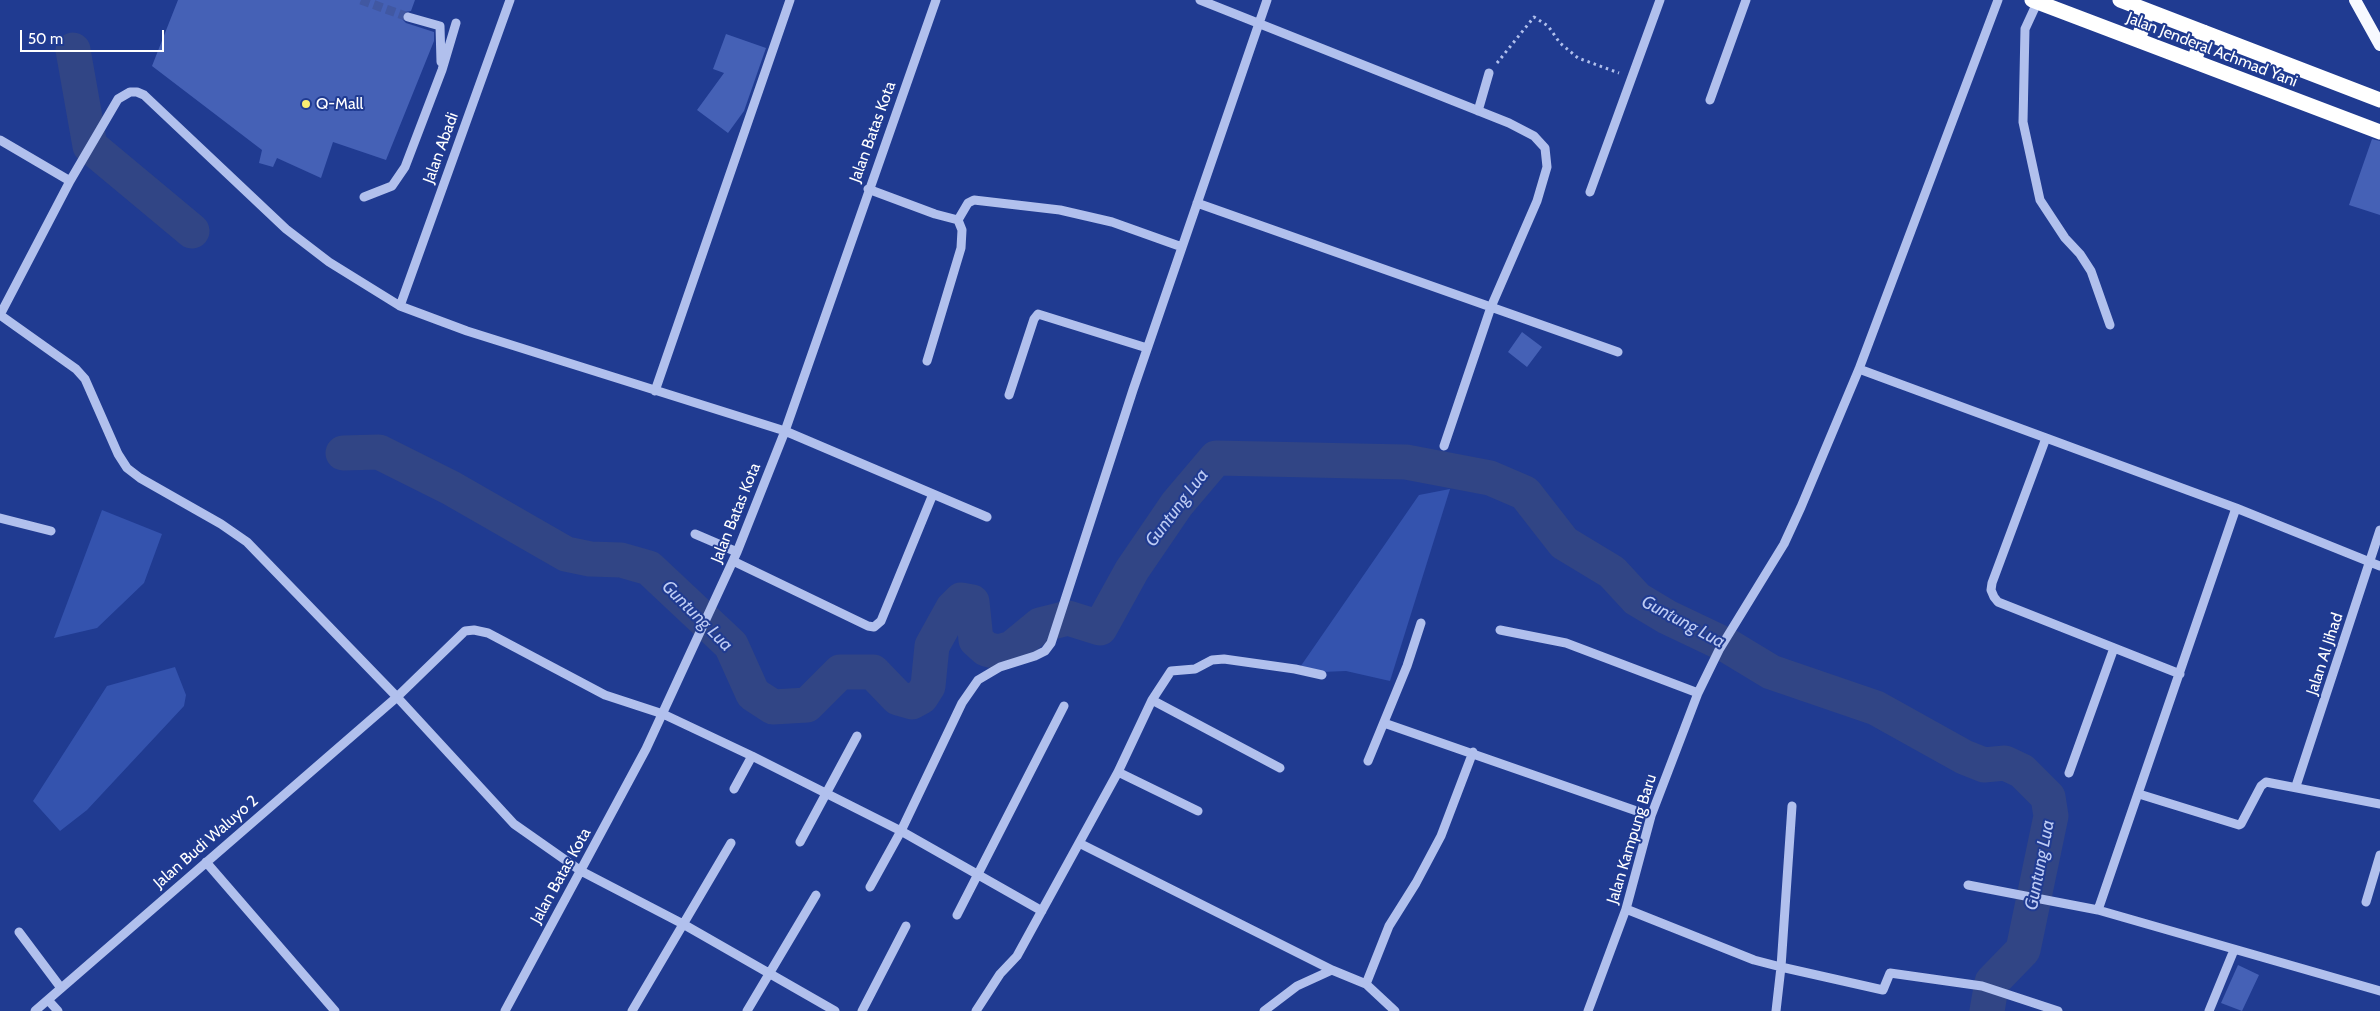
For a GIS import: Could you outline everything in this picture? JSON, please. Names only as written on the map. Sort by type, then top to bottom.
[{"type":"highway","name":"Jalan Jenderal Achmad Yani","points":[[2120,0],[2380,100]]},
{"type":"highway","name":"Jalan Jenderal Achmad Yani","points":[[2034,1],[2380,132]]},
{"type":"highway","points":[[2138,40],[2148,11]]},
{"type":"highway","points":[[2194,61],[2204,32]]},
{"type":"main road","points":[[2355,0],[2380,45]]},
{"type":"street","name":"Jalan Abadi","points":[[400,306],[510,0]]},
{"type":"street","points":[[655,391],[790,0]]},
{"type":"street","name":"Jalan Batas Kota","points":[[505,1011],[663,714],[737,552],[785,432],[868,189],[936,0]]},
{"type":"street","points":[[1200,0],[1509,122],[1534,136],[1545,148],[1547,167],[1537,201],[1491,307],[1444,446]]},
{"type":"street","points":[[870,887],[901,831],[962,702],[978,680],[1000,667],[1045,651],[1051,643],[1147,348],[1267,0]]},
{"type":"street","points":[[1590,192],[1660,0]]},
{"type":"street","points":[[1710,100],[1746,0]]},
{"type":"street","name":"Jalan Kampung Baru","points":[[1588,1011],[1626,909],[1651,816],[1698,693],[1719,650],[1784,544],[1859,369],[1998,0]]},
{"type":"street","points":[[2034,1],[2025,29],[2022,122],[2040,200],[2065,238],[2080,254],[2091,271],[2110,325]]},
{"type":"street","points":[[408,17],[440,26],[442,70]]},
{"type":"street","points":[[364,197],[392,186],[400,177],[442,70],[456,23]]},
{"type":"street","points":[[1478,111],[1489,73]]},
{"type":"street","points":[[835,1011],[683,924],[581,871],[514,824],[397,697],[247,542],[221,524],[140,478],[127,468],[114,448],[86,379],[76,369],[0,315],[70,181],[118,99],[130,92],[137,92],[144,95],[286,229],[329,262],[400,306],[467,331],[785,432],[987,517]]},
{"type":"street","points":[[0,140],[70,181]]},
{"type":"street","points":[[868,189],[935,214],[958,220]]},
{"type":"street","points":[[958,220],[968,203],[981,199],[1084,214],[1182,246]]},
{"type":"street","points":[[1197,203],[1618,352]]},
{"type":"street","points":[[927,361],[961,248],[962,230],[958,220]]},
{"type":"street","points":[[1009,395],[1034,319],[1038,314],[1147,348]]},
{"type":"street","points":[[1859,369],[2236,508],[2380,566]]},
{"type":"street","points":[[2046,438],[1991,590],[1998,602],[2180,674]]},
{"type":"street","points":[[733,561],[868,626],[874,627],[881,621],[933,494]]},
{"type":"street","points":[[2098,910],[2236,508]]},
{"type":"street","points":[[0,518],[51,531]]},
{"type":"street","name":"Jalan Al Jihad","points":[[2296,786],[2380,530]]},
{"type":"street","points":[[695,534],[737,552]]},
{"type":"street","points":[[1368,761],[1407,666],[1421,623]]},
{"type":"street","name":"Jalan Budi Waluyo 2","points":[[35,1011],[397,697],[465,631],[474,630],[488,632],[604,695],[663,714],[752,756],[901,831],[1042,910]]},
{"type":"street","points":[[1500,630],[1566,642],[1698,693]]},
{"type":"street","points":[[2069,773],[2114,648]]},
{"type":"street","points":[[976,1011],[1000,974],[1017,956],[1118,772],[1152,700],[1171,671],[1195,669],[1212,660],[1224,659],[1296,669],[1322,676]]},
{"type":"street","points":[[1152,700],[1280,768]]},
{"type":"street","points":[[957,915],[1064,706]]},
{"type":"street","points":[[1384,723],[1473,752],[1651,816]]},
{"type":"street","points":[[800,842],[857,736]]},
{"type":"street","points":[[1366,984],[1389,926],[1416,883],[1441,836],[1473,752]]},
{"type":"street","points":[[734,789],[752,756]]},
{"type":"street","points":[[1118,772],[1198,811]]},
{"type":"street","points":[[2139,794],[2239,825],[2263,783],[2269,782],[2380,804]]},
{"type":"street","points":[[1776,1011],[1781,967],[1792,806]]},
{"type":"street","points":[[632,1011],[731,843]]},
{"type":"street","points":[[1080,843],[1332,970],[1366,984],[1395,1011]]},
{"type":"street","points":[[2366,902],[2380,855]]},
{"type":"street","points":[[206,862],[335,1011]]},
{"type":"street","points":[[1968,885],[2098,910],[2380,991]]},
{"type":"street","points":[[747,1011],[816,895]]},
{"type":"street","points":[[1626,909],[1754,960],[1781,967],[1883,990],[1890,972],[1982,986],[2058,1011]]},
{"type":"street","points":[[862,1011],[906,926]]},
{"type":"street","points":[[19,932],[61,988]]},
{"type":"street","points":[[2209,1011],[2234,950]]},
{"type":"street","points":[[1264,1011],[1297,986],[1332,970]]},
{"type":"street","points":[[48,1000],[58,1011]]},
{"type":"path","points":[[1489,73],[1534,17],[1548,26],[1560,44],[1578,58],[1631,76]]},
{"type":"shaded area","points":[[1450,489],[1390,681],[1346,671],[1296,673],[1419,495]]},
{"type":"shaded area","points":[[102,510],[162,534],[144,583],[97,628],[54,638]]},
{"type":"shaded area","points":[[175,667],[186,695],[184,706],[87,810],[60,831],[33,801],[107,686]]},
{"type":"building","name":"Q-Mall","points":[[178,0],[415,0],[411,11],[404,12],[402,19],[406,23],[434,32],[434,41],[386,160],[333,142],[321,178],[277,158],[273,167],[259,163],[262,150],[152,66]]},
{"type":"building","points":[[726,34],[766,48],[744,111],[728,133],[697,110],[724,73],[713,69]]},
{"type":"building","points":[[2372,139],[2380,141],[2380,215],[2349,205]]},
{"type":"building","points":[[1522,332],[1542,347],[1527,367],[1508,352]]},
{"type":"building","points":[[2238,965],[2259,975],[2242,1011],[2221,1003]]},
{"type":"waterway","points":[[73,50],[90,146],[192,231]]},
{"type":"waterway","name":"Guntung Lua","points":[[343,453],[379,452],[451,488],[566,554],[590,559],[621,560],[649,568],[731,645],[753,694],[773,707],[807,705],[840,672],[873,672],[898,698],[912,702],[921,697],[928,686],[932,646],[953,608],[961,600],[972,602],[976,640],[986,649],[998,652],[1012,648],[1040,625],[1068,618],[1100,628],[1132,570],[1177,504],[1216,458],[1406,462],[1490,478],[1525,493],[1564,543],[1612,572],[1637,599],[1667,617],[1728,646],[1771,672],[1876,708],[1964,757],[1984,765],[2005,763],[2022,771],[2048,797],[2051,816],[2023,950],[1992,982],[1987,1011]]},
{"type":"tunnel","points":[[361,0],[408,17]]},
{"type":"place","name":"Q-Mall","points":[[306,104]]}]
